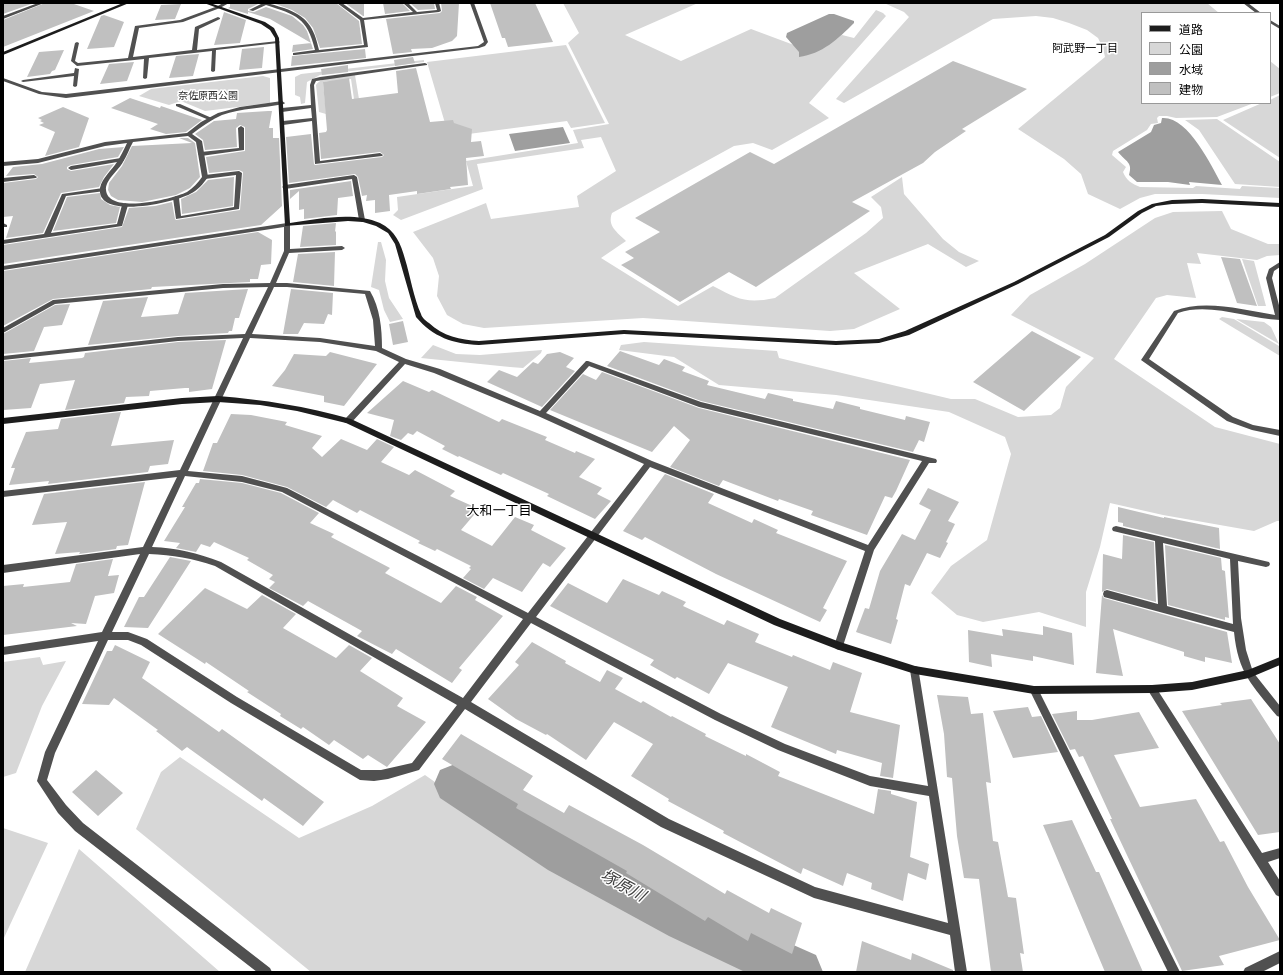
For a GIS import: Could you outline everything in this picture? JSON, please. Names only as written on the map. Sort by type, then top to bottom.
[{"type":"street","points":[[3,18],[42,3]]},
{"type":"street","points":[[3,54],[127,3]]},
{"type":"street","points":[[206,3],[263,23],[272,29],[278,38],[283,123],[287,250],[248,336],[50,752],[42,781],[62,809],[79,827],[266,972]]},
{"type":"street","points":[[130,59],[137,27],[181,21],[227,3]]},
{"type":"street","points":[[251,10],[266,3],[306,21],[314,35],[317,51]]},
{"type":"street","points":[[339,3],[362,19],[439,11],[437,3]]},
{"type":"street","points":[[405,3],[416,13]]},
{"type":"street","points":[[3,79],[41,93],[66,96],[479,47],[486,42],[472,3]]},
{"type":"street","points":[[1245,3],[1258,12]]},
{"type":"street","points":[[194,52],[197,28],[218,18]]},
{"type":"street","points":[[295,54],[366,46],[362,19]]},
{"type":"street","points":[[1271,22],[1280,28]]},
{"type":"street","points":[[77,65],[278,42]]},
{"type":"street","points":[[75,86],[77,65],[73,60],[77,43]]},
{"type":"street","points":[[213,71],[214,49]]},
{"type":"street","points":[[145,78],[147,57]]},
{"type":"street","points":[[380,155],[317,163],[312,85],[314,80],[425,64]]},
{"type":"street","points":[[23,81],[76,74]]},
{"type":"street","points":[[3,164],[38,161],[105,144],[189,134],[203,123],[211,119],[240,109],[282,103]]},
{"type":"street","points":[[178,105],[211,119]]},
{"type":"street","points":[[282,110],[313,106]]},
{"type":"street","points":[[283,123],[314,119]]},
{"type":"street","points":[[201,154],[242,149],[241,128]]},
{"type":"street","points":[[130,142],[103,190],[104,195],[110,202],[124,205],[150,204],[184,195],[198,187],[205,177],[199,141],[189,134]]},
{"type":"street","points":[[71,168],[121,160]]},
{"type":"street","points":[[354,170],[362,220]]},
{"type":"street","points":[[176,198],[178,218],[237,208],[239,173],[205,177]]},
{"type":"street","points":[[3,180],[34,177]]},
{"type":"street","points":[[285,187],[354,177]]},
{"type":"street","points":[[47,235],[64,196],[103,190]]},
{"type":"street","points":[[3,268],[287,225],[342,219],[362,220],[379,225],[392,233],[396,238],[418,316],[437,334],[460,342],[479,343],[624,332],[845,344],[878,341],[907,333],[1016,283],[1106,236],[1140,212],[1154,205],[1172,202],[1202,201],[1280,205]]},
{"type":"street","points":[[3,242],[120,225],[124,205]]},
{"type":"street","points":[[287,250],[342,248]]},
{"type":"street","points":[[1280,264],[1271,270],[1269,278],[1280,319],[1196,307],[1180,309],[1176,312],[1145,360],[1230,419],[1252,427],[1280,433]]},
{"type":"street","points":[[3,331],[53,302],[224,286],[272,284],[368,292],[376,311],[379,329],[378,349]]},
{"type":"street","points":[[3,358],[178,339],[248,336],[320,340],[378,349],[404,361],[437,371],[541,414],[649,463],[870,549]]},
{"type":"street","points":[[348,421],[404,361]]},
{"type":"street","points":[[541,414],[588,362],[699,404],[930,460],[870,549],[839,646]]},
{"type":"street","points":[[3,421],[182,401],[218,399],[260,402],[297,408],[348,421],[777,622],[839,646],[915,670],[1034,690],[1152,689],[1192,686],[1249,674],[1280,661]]},
{"type":"street","points":[[3,651],[105,636],[128,636],[144,642],[234,700],[360,775],[375,777],[392,774],[415,766],[649,463]]},
{"type":"street","points":[[3,494],[183,473],[242,479],[284,490],[718,717],[782,747],[870,781],[934,792]]},
{"type":"street","points":[[1116,529],[1266,564]]},
{"type":"street","points":[[1159,540],[1163,608]]},
{"type":"street","points":[[3,569],[146,550],[192,554],[218,564],[463,703],[672,827],[814,892],[955,931]]},
{"type":"street","points":[[1234,557],[1238,629],[1242,653],[1249,674],[1280,713]]},
{"type":"street","points":[[1107,594],[1238,629]]},
{"type":"street","points":[[915,670],[962,972]]},
{"type":"street","points":[[1152,689],[1280,892]]},
{"type":"street","points":[[1034,690],[1174,972]]},
{"type":"street","points":[[1261,860],[1280,853]]},
{"type":"street","points":[[1249,972],[1280,957]]},
{"type":"green space","points":[[563,3],[698,3],[625,35],[681,61],[751,29],[810,51],[842,35],[854,38],[876,10],[886,16],[809,103],[829,118],[772,150],[753,143],[734,146],[612,213],[612,225],[616,232],[626,241],[601,258],[678,306],[713,286],[742,299],[765,300],[775,298],[866,233],[883,218],[881,207],[871,197],[902,177],[904,194],[943,239],[959,252],[979,261],[966,267],[928,244],[854,273],[900,309],[854,329],[830,331],[643,318],[484,328],[463,324],[447,315],[437,296],[439,276],[433,258],[413,232],[486,203],[491,219],[579,207],[577,196],[616,171],[601,137],[581,140],[584,148],[477,164],[483,189],[401,220],[393,215],[398,210],[397,197],[473,186],[466,161],[578,143],[573,130],[609,124],[568,43],[579,33]]},
{"type":"green space","points":[[884,3],[1207,3],[1218,12],[1141,12],[1141,104],[1251,104],[1217,117],[1176,118],[1159,116],[1157,118],[1158,123],[1151,124],[1147,130],[1113,151],[1112,155],[1126,167],[1123,172],[1124,175],[1132,183],[1140,187],[1193,188],[1196,186],[1240,189],[1242,186],[1280,188],[1280,198],[1202,194],[1155,194],[1140,198],[1120,209],[1088,194],[1081,174],[1064,159],[1018,129],[1105,57],[1103,48],[1098,38],[1087,30],[1053,18],[1036,16],[993,19],[844,103],[836,99],[909,17],[904,12]]},
{"type":"green space","points":[[566,45],[605,123],[571,128],[567,121],[461,135],[447,130],[427,62]]},
{"type":"green space","points":[[424,60],[424,62],[320,75],[307,82],[305,103],[301,104],[300,97],[295,95],[295,77],[301,74]]},
{"type":"green space","points":[[1271,62],[1280,69],[1280,93],[1271,97]]},
{"type":"green space","points":[[355,75],[359,99],[354,99],[351,79],[323,82],[326,114],[319,112],[316,85],[319,82],[329,78]]},
{"type":"green space","name":"奈佐原西公園","points":[[263,76],[270,78],[270,103],[205,111],[181,101],[169,105],[139,96],[151,89]]},
{"type":"green space","points":[[1280,95],[1280,158],[1223,120],[1260,104],[1271,104],[1271,100]]},
{"type":"green space","points":[[1217,119],[1280,162],[1280,187],[1235,184],[1199,130],[1185,120]]},
{"type":"green space","points":[[1222,211],[1231,229],[1268,244],[1280,244],[1280,255],[1267,256],[1257,260],[1197,253],[1201,264],[1187,263],[1196,298],[1167,295],[1156,298],[1114,359],[1215,427],[1280,444],[1280,521],[1254,531],[1163,515],[1110,503],[1100,547],[1086,592],[1086,627],[1039,612],[983,622],[957,615],[931,593],[951,566],[987,540],[1011,454],[1005,437],[949,412],[836,395],[719,385],[674,357],[619,350],[621,345],[644,342],[777,351],[779,358],[951,399],[975,399],[1018,417],[1051,415],[1060,408],[1066,387],[1094,358],[1011,315],[1030,295],[1085,264],[1155,218],[1173,212]]},
{"type":"green space","points":[[378,242],[381,242],[386,260],[385,281],[389,298],[403,319],[390,322],[384,310],[379,290],[371,287]]},
{"type":"green space","points":[[1242,259],[1254,261],[1266,306],[1258,306]]},
{"type":"green space","points":[[1222,317],[1234,319],[1279,346],[1280,356],[1219,319]]},
{"type":"green space","points":[[1236,319],[1264,322],[1271,327],[1279,344]]},
{"type":"green space","points":[[433,345],[456,354],[480,355],[542,350],[541,353],[523,368],[421,358]]},
{"type":"green space","points":[[40,657],[43,665],[66,661],[42,706],[16,773],[3,777],[3,662]]},
{"type":"green space","points":[[180,757],[299,838],[372,806],[425,775],[561,871],[669,932],[752,972],[311,972],[136,829],[161,772]]},
{"type":"green space","points":[[3,828],[48,843],[3,940]]},
{"type":"green space","points":[[79,849],[220,972],[25,972]]},
{"type":"water","points":[[829,14],[834,14],[854,21],[854,23],[829,45],[815,53],[799,57],[799,52],[786,37],[787,33]]},
{"type":"water","points":[[1162,118],[1172,119],[1190,133],[1205,154],[1222,185],[1189,182],[1190,185],[1168,182],[1137,182],[1129,175],[1130,167],[1128,162],[1118,152],[1151,132],[1154,125],[1161,123]]},
{"type":"water","points":[[563,127],[570,143],[515,151],[509,134]]},
{"type":"building","points":[[3,3],[34,3],[3,14]]},
{"type":"building","points":[[45,3],[71,3],[94,11],[3,47],[3,20]]},
{"type":"building","points":[[230,3],[260,3],[248,9],[248,11],[254,12],[266,7],[292,16],[303,25],[307,31],[311,43],[270,19],[228,8],[230,7]]},
{"type":"building","points":[[273,3],[336,3],[359,21],[362,44],[320,48],[313,28],[305,18],[292,10]]},
{"type":"building","points":[[345,3],[364,3],[364,16],[363,16]]},
{"type":"building","points":[[383,3],[402,3],[410,11],[385,14]]},
{"type":"building","points":[[410,3],[434,3],[435,9],[418,10]]},
{"type":"building","points":[[441,3],[459,3],[457,36],[452,41],[432,48],[411,49],[412,52],[393,54],[386,19],[440,13],[442,11]]},
{"type":"building","points":[[490,3],[535,3],[553,42],[508,47],[505,38],[502,38]]},
{"type":"building","points":[[181,4],[175,19],[155,20],[161,5]]},
{"type":"building","points":[[224,12],[246,20],[240,43],[214,45]]},
{"type":"building","points":[[104,15],[124,22],[114,47],[87,49],[101,16]]},
{"type":"building","points":[[311,43],[313,49],[292,52],[293,45]]},
{"type":"building","points":[[264,47],[262,68],[239,70],[242,49]]},
{"type":"building","points":[[365,49],[366,58],[291,66],[292,56]]},
{"type":"building","points":[[64,50],[55,70],[50,74],[27,77],[39,52]]},
{"type":"building","points":[[199,54],[193,76],[169,78],[176,56]]},
{"type":"building","points":[[413,57],[415,63],[395,66],[394,60]]},
{"type":"building","points":[[953,61],[1027,89],[962,129],[966,131],[935,152],[923,163],[852,202],[870,211],[756,287],[729,272],[680,302],[621,265],[634,258],[625,252],[660,232],[635,218],[750,152],[774,164]]},
{"type":"building","points":[[134,62],[127,81],[100,84],[109,64]]},
{"type":"building","points":[[348,65],[348,72],[322,75],[321,69]]},
{"type":"building","points":[[416,68],[430,122],[453,120],[454,123],[472,129],[471,142],[481,141],[484,156],[466,158],[468,185],[417,194],[417,191],[389,195],[390,211],[375,213],[375,200],[366,201],[367,195],[362,196],[358,177],[355,174],[289,183],[286,137],[311,134],[315,165],[382,157],[384,155],[380,152],[321,159],[319,133],[326,132],[327,130],[323,82],[349,78],[352,99],[398,93],[396,71]]},
{"type":"building","points":[[130,98],[160,108],[161,106],[202,120],[186,132],[166,134],[150,129],[158,124],[111,108]]},
{"type":"building","points":[[63,107],[89,118],[79,147],[45,156],[55,132],[39,125],[44,123],[38,118]]},
{"type":"building","points":[[272,111],[269,128],[273,128],[273,138],[279,138],[282,206],[261,225],[3,264],[3,245],[122,227],[129,208],[155,206],[172,202],[176,220],[240,210],[243,172],[239,170],[209,173],[206,157],[245,151],[245,127],[240,125],[236,128],[237,147],[205,150],[203,140],[195,134],[214,121],[236,119],[237,113]]},
{"type":"building","points":[[179,138],[188,138],[195,143],[200,177],[190,188],[176,195],[142,202],[118,200],[111,196],[108,190],[109,183],[122,166],[132,146],[192,143]]},
{"type":"building","points":[[124,147],[118,157],[67,167],[67,169],[71,171],[114,164],[104,177],[99,187],[61,193],[43,233],[6,238],[13,216],[3,217],[3,183],[36,179],[38,177],[34,174],[6,176],[13,167],[42,164],[99,149]]},
{"type":"building","points":[[234,177],[233,206],[182,214],[181,199],[196,192],[208,180]]},
{"type":"building","points":[[351,181],[353,196],[338,198],[337,215],[304,219],[304,209],[299,210],[299,191],[290,199],[290,190]]},
{"type":"building","points":[[100,193],[101,199],[110,205],[120,207],[116,223],[53,231],[67,197]]},
{"type":"building","points":[[336,223],[336,245],[300,247],[303,226]]},
{"type":"building","points":[[258,232],[272,240],[271,264],[261,265],[258,279],[250,279],[250,282],[152,287],[151,289],[53,299],[3,326],[3,271]]},
{"type":"building","points":[[335,252],[334,286],[293,282],[298,254]]},
{"type":"building","points":[[1221,257],[1240,259],[1257,306],[1237,303]]},
{"type":"building","points":[[248,289],[239,318],[235,318],[232,331],[229,331],[228,333],[178,336],[88,345],[103,301],[148,297],[141,317],[178,314],[185,293]]},
{"type":"building","points":[[291,289],[333,293],[332,315],[328,314],[324,324],[304,323],[298,334],[283,334]]},
{"type":"building","points":[[70,304],[62,325],[44,327],[34,351],[3,354],[3,334],[55,305]]},
{"type":"building","points":[[403,321],[408,342],[393,345],[389,324]]},
{"type":"building","points":[[1032,331],[1081,357],[1024,411],[973,382]]},
{"type":"building","points":[[226,340],[212,389],[189,392],[189,388],[150,391],[149,396],[126,397],[124,403],[65,410],[75,380],[40,384],[31,408],[3,410],[3,361],[31,358],[29,363],[82,358],[84,357],[85,353],[178,342]]},
{"type":"building","points":[[620,351],[659,365],[664,359],[685,367],[682,371],[709,381],[707,385],[765,399],[768,393],[793,399],[793,401],[833,409],[836,401],[860,407],[860,409],[905,420],[906,416],[930,422],[924,442],[919,440],[913,452],[701,401],[607,366]]},
{"type":"building","points":[[330,352],[377,364],[344,406],[324,402],[324,396],[272,386],[285,370],[294,354],[326,356]]},
{"type":"building","points":[[560,352],[574,358],[566,367],[575,371],[542,407],[487,382],[499,370],[517,377],[533,362],[538,364],[547,354]]},
{"type":"building","points":[[602,372],[699,408],[910,460],[892,498],[885,496],[867,535],[811,515],[813,511],[779,499],[778,501],[723,480],[719,486],[670,467],[690,440],[674,426],[652,452],[550,410],[583,374],[596,380]]},
{"type":"building","points":[[403,381],[429,392],[432,390],[499,422],[502,419],[547,437],[545,440],[575,453],[576,451],[595,459],[579,477],[602,488],[597,494],[611,501],[595,519],[547,496],[549,494],[503,473],[501,475],[459,456],[458,457],[442,449],[445,446],[417,431],[413,435],[408,433],[401,440],[390,436],[394,420],[367,413]]},
{"type":"building","points":[[121,412],[111,446],[174,440],[168,464],[150,466],[148,472],[48,484],[49,481],[9,485],[15,468],[11,468],[26,432],[58,429],[61,419]]},
{"type":"building","points":[[231,414],[251,415],[287,422],[285,425],[322,436],[312,448],[322,457],[341,439],[367,450],[377,439],[394,447],[381,462],[409,475],[415,470],[455,491],[450,496],[479,509],[461,530],[492,546],[515,517],[534,525],[531,530],[566,548],[550,567],[543,563],[522,592],[493,578],[484,589],[463,578],[471,569],[469,568],[471,566],[437,549],[435,551],[418,543],[420,541],[360,510],[357,513],[333,500],[326,507],[287,487],[242,475],[203,471],[213,443],[217,443]]},
{"type":"building","points":[[665,474],[714,494],[708,503],[752,523],[754,519],[778,530],[776,533],[847,561],[823,608],[827,610],[820,622],[716,574],[645,537],[642,540],[623,531]]},
{"type":"building","points":[[200,479],[242,483],[281,493],[319,513],[310,523],[334,534],[331,537],[390,568],[385,573],[441,603],[456,586],[477,597],[475,600],[503,616],[459,668],[462,670],[452,683],[396,649],[392,654],[357,636],[362,631],[308,601],[303,606],[269,588],[275,582],[269,579],[273,575],[247,560],[249,558],[214,542],[210,547],[201,544],[196,552],[176,548],[180,543],[164,541],[185,507],[182,507],[196,483],[199,483]]},
{"type":"building","points":[[145,482],[128,545],[117,546],[116,549],[79,554],[80,552],[55,554],[67,522],[32,525],[44,494]]},
{"type":"building","points":[[928,488],[959,502],[948,521],[955,524],[946,542],[948,543],[940,558],[927,553],[910,586],[905,584],[896,619],[898,620],[891,644],[856,632],[865,608],[869,609],[880,571],[902,534],[915,540],[931,510],[919,504]]},
{"type":"building","points":[[1118,507],[1164,518],[1219,528],[1220,549],[1123,526],[1123,523],[1118,522]]},
{"type":"building","points":[[1123,535],[1154,542],[1156,602],[1107,589],[1102,592],[1103,554],[1122,559]]},
{"type":"building","points":[[1165,545],[1221,558],[1222,570],[1225,571],[1229,618],[1225,617],[1225,620],[1168,605]]},
{"type":"building","points":[[170,557],[191,561],[148,628],[124,627],[139,597],[144,597]]},
{"type":"building","points":[[113,559],[108,576],[119,575],[114,593],[95,596],[86,624],[71,623],[77,626],[3,635],[3,586],[24,584],[23,587],[70,582],[76,564]]},
{"type":"building","points":[[623,579],[659,595],[662,591],[686,602],[683,606],[724,625],[727,620],[759,634],[755,642],[792,657],[793,655],[830,670],[833,662],[862,673],[850,712],[900,725],[893,778],[880,776],[882,763],[837,750],[836,754],[771,727],[788,687],[728,663],[709,694],[677,677],[675,679],[650,665],[654,660],[550,606],[568,583],[607,603]]},
{"type":"building","points":[[205,588],[247,609],[262,595],[296,614],[283,628],[336,658],[349,645],[372,658],[360,671],[403,698],[397,706],[426,722],[387,767],[368,755],[363,759],[334,740],[329,745],[303,727],[301,729],[280,716],[281,714],[247,692],[249,691],[206,662],[205,664],[158,634]]},
{"type":"building","points":[[1102,595],[1104,598],[1227,632],[1232,663],[1205,657],[1205,662],[1184,656],[1184,652],[1113,629],[1123,676],[1096,673]]},
{"type":"building","points":[[1043,626],[1072,633],[1074,665],[1033,656],[1033,661],[991,654],[992,667],[969,662],[968,630],[1003,636],[1002,629],[1043,635]]},
{"type":"building","points":[[532,642],[566,661],[565,663],[600,682],[607,670],[623,678],[615,689],[641,703],[643,701],[706,734],[705,736],[746,756],[746,754],[780,772],[778,776],[874,814],[878,789],[891,791],[891,794],[917,802],[910,857],[929,864],[926,880],[908,873],[903,901],[871,889],[872,883],[847,873],[843,886],[803,868],[801,874],[723,833],[724,831],[668,801],[669,799],[631,776],[653,744],[614,722],[586,760],[547,734],[546,735],[516,719],[488,699],[519,665],[515,662]]},
{"type":"building","points":[[115,645],[150,662],[142,678],[219,732],[222,729],[324,802],[303,826],[264,798],[262,801],[187,747],[182,751],[156,731],[158,730],[114,698],[109,705],[82,704],[107,651],[112,651]]},
{"type":"building","points":[[937,695],[968,697],[971,714],[983,713],[991,783],[986,782],[993,841],[998,842],[1008,897],[1016,898],[1024,954],[1020,953],[1023,972],[991,972],[979,879],[964,878],[957,836],[952,778],[947,777],[944,734]]},
{"type":"building","points":[[1251,699],[1280,744],[1280,832],[1258,835],[1182,711],[1222,705],[1220,703]]},
{"type":"building","points":[[1028,707],[1032,717],[1041,716],[1058,752],[1013,758],[993,711]]},
{"type":"building","points":[[1077,711],[1077,720],[1092,720],[1139,712],[1159,748],[1114,755],[1140,807],[1196,799],[1220,842],[1224,841],[1248,887],[1280,940],[1219,956],[1224,965],[1182,971],[1110,819],[1112,819],[1083,756],[1079,757],[1075,749],[1070,750],[1052,714]]},
{"type":"building","points":[[461,734],[533,776],[523,790],[564,813],[569,805],[643,845],[725,894],[727,890],[769,913],[771,908],[802,923],[792,954],[751,933],[748,941],[708,917],[705,921],[626,873],[627,871],[516,808],[518,804],[442,759]]},
{"type":"building","points":[[96,770],[123,793],[98,816],[72,792]]},
{"type":"building","points":[[1072,820],[1096,872],[1099,872],[1143,972],[1105,972],[1043,825]]},
{"type":"building","points":[[862,941],[911,960],[912,953],[953,970],[953,972],[856,972]]},
{"type":"waterway","name":"塚原川","points":[[455,784],[564,854],[685,920],[799,972]]},
{"type":"district","name":"阿武野一丁目","points":[[1085,49]]},
{"type":"district","name":"大和一丁目","points":[[499,511]]}]
